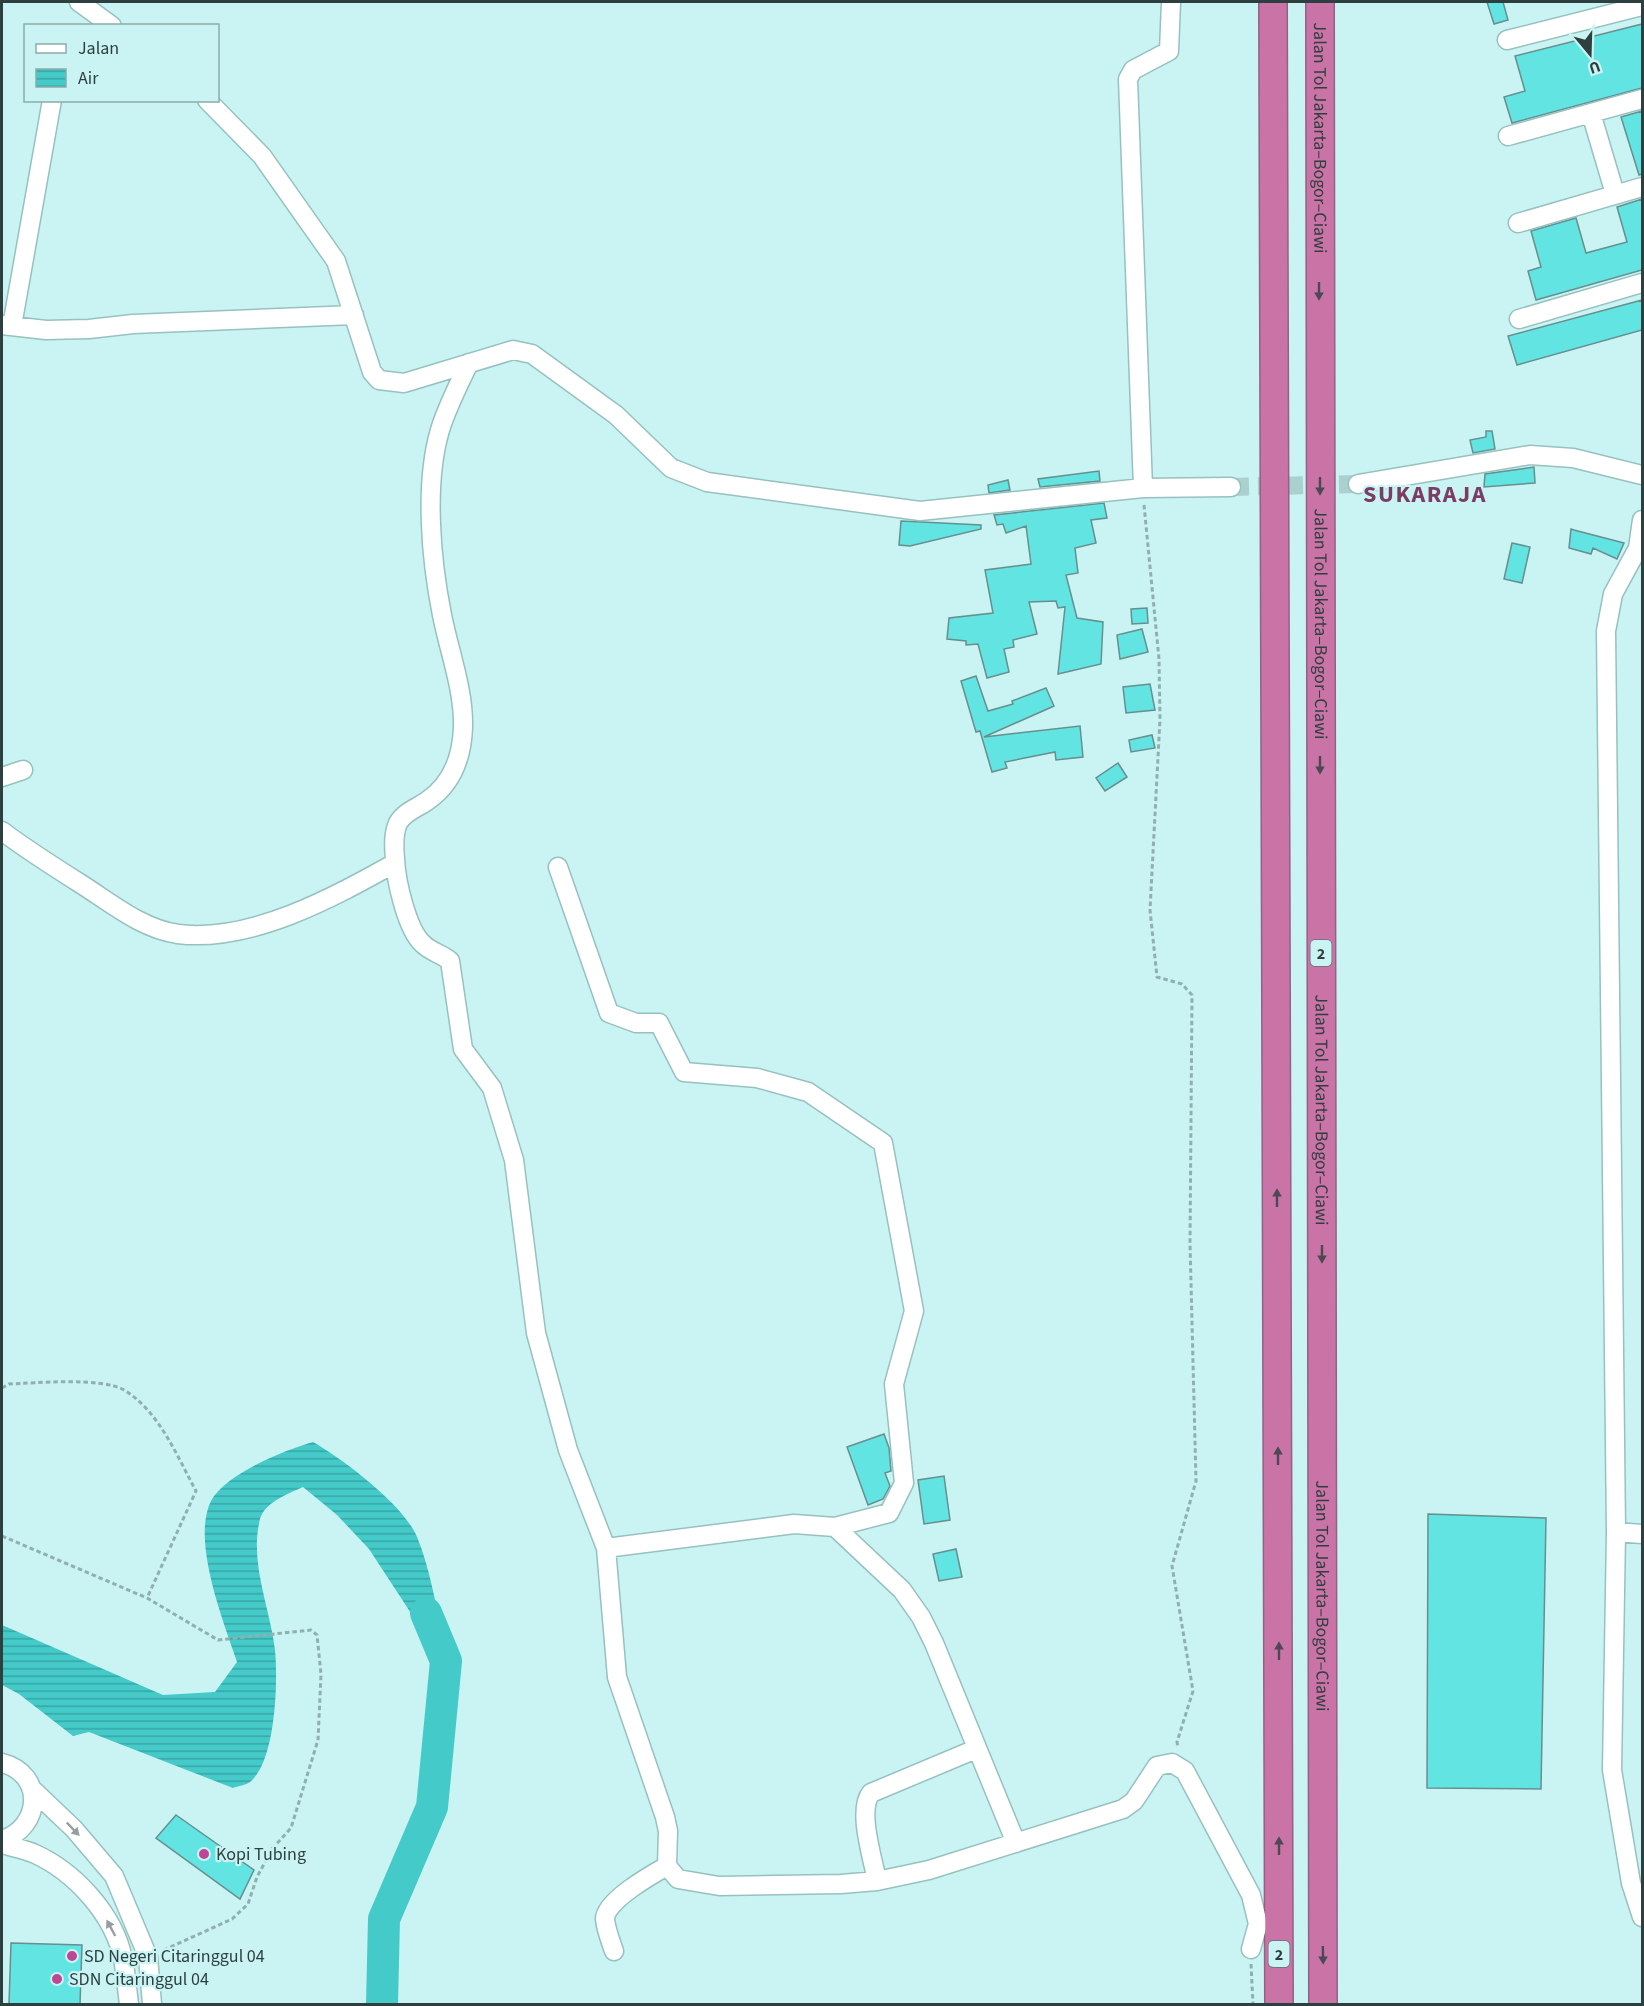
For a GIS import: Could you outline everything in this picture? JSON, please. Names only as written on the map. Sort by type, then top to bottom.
[{"type":"highway","name":"2","points":[[1273,2],[1279,2004]]},
{"type":"highway","name":"Jalan Tol Jakarta–Bogor–Ciawi","points":[[1320,2],[1323,2004]]},
{"type":"street","points":[[79,2],[109,24]]},
{"type":"street","points":[[1143,488],[1128,79],[1133,70],[1169,51],[1171,2]]},
{"type":"street","points":[[1507,40],[1642,6]]},
{"type":"street","points":[[1508,136],[1642,99]]},
{"type":"street","points":[[52,102],[7,325],[46,330],[89,329],[133,324],[354,315]]},
{"type":"street","points":[[209,102],[262,156],[336,261],[372,372],[380,380],[404,383],[513,350],[532,354],[616,415],[671,468],[706,482],[920,511],[1143,488],[1231,486]]},
{"type":"street","points":[[1591,113],[1615,194]]},
{"type":"street","points":[[1518,223],[1642,187]]},
{"type":"street","points":[[1519,319],[1642,283]]},
{"type":"street","points":[[469,363],[440,429],[431,506],[434,570],[461,709],[463,726],[460,752],[455,770],[440,791],[405,814],[398,823],[394,838],[395,863],[402,898],[415,936],[424,945],[450,961],[464,1049],[492,1088],[514,1160],[536,1333],[568,1450],[606,1548],[617,1677],[665,1817],[668,1831],[667,1866],[678,1879],[711,1886],[841,1884],[877,1881],[929,1869],[1123,1809],[1134,1801],[1157,1766],[1172,1763],[1185,1771],[1251,1895],[1257,1924],[1251,1949]]},
{"type":"street","points":[[1358,484],[1530,455],[1573,458],[1642,475]]},
{"type":"street","points":[[1642,520],[1638,548],[1613,594],[1606,631],[1616,1532],[1612,1770],[1631,1883],[1642,1917]]},
{"type":"street","points":[[2,777],[23,770]]},
{"type":"street","points":[[2,831],[132,917],[176,934],[201,935],[226,932],[316,906],[395,863]]},
{"type":"street","points":[[558,867],[609,1013],[636,1023],[659,1023],[684,1072],[757,1078],[808,1092],[883,1143],[914,1311],[894,1384],[904,1483],[889,1513],[835,1527],[794,1524],[606,1548]]},
{"type":"street","points":[[835,1527],[902,1590],[921,1617],[934,1643],[1016,1843]]},
{"type":"street","points":[[1616,1532],[1642,1534]]},
{"type":"street","points":[[877,1881],[864,1811],[871,1792],[976,1749]]},
{"type":"street","points":[[2,1763],[19,1771],[31,1788],[75,1829],[114,1876],[148,1957],[152,2004]]},
{"type":"street","points":[[2,1842],[19,1832],[31,1816],[33,1807],[31,1788]]},
{"type":"street","points":[[2,1842],[32,1852],[54,1865],[84,1889],[114,1933],[123,1957],[129,2004]]},
{"type":"street","points":[[614,1951],[605,1918],[609,1906],[624,1893],[667,1866]]},
{"type":"path","points":[[1143,488],[1149,580],[1159,659],[1160,719],[1152,921],[1158,977],[1182,984],[1192,995],[1190,1243],[1196,1481],[1172,1566],[1193,1691],[1177,1742],[1181,1768]]},
{"type":"path","points":[[2,1389],[9,1384],[69,1381],[122,1389],[146,1408],[165,1436],[196,1491],[147,1598]]},
{"type":"path","points":[[2,1536],[147,1598],[208,1635],[225,1641],[311,1630],[317,1635],[320,1644],[318,1740],[291,1828],[272,1849],[257,1877],[248,1904],[232,1919],[148,1957]]},
{"type":"path","points":[[1252,1974],[1253,2004]]},
{"type":"water","points":[[313,1442],[371,1484],[410,1524],[422,1549],[429,1573],[443,1635],[442,1652],[437,1653],[369,1549],[337,1515],[303,1487],[267,1508],[260,1519],[257,1535],[259,1568],[275,1650],[276,1681],[270,1739],[259,1772],[250,1782],[233,1788],[89,1732],[73,1736],[19,1694],[2,1685],[2,1625],[163,1695],[215,1692],[237,1662],[218,1604],[207,1559],[206,1518],[211,1501],[229,1482],[257,1464]]},
{"type":"building","points":[[1487,2],[1503,2],[1508,20],[1494,24]]},
{"type":"building","points":[[1642,24],[1642,88],[1512,123],[1504,97],[1525,91],[1515,56]]},
{"type":"building","points":[[1642,111],[1642,174],[1639,175],[1621,117]]},
{"type":"building","points":[[1642,199],[1642,270],[1536,300],[1528,271],[1541,267],[1531,231],[1576,218],[1586,253],[1627,242],[1617,207]]},
{"type":"building","points":[[1642,300],[1642,330],[1517,365],[1508,336]]},
{"type":"building","points":[[1486,431],[1492,431],[1495,449],[1473,453],[1470,440],[1486,437]]},
{"type":"building","points":[[1534,467],[1535,483],[1484,487],[1485,474]]},
{"type":"building","points":[[1099,471],[1100,481],[1040,487],[1038,479]]},
{"type":"building","points":[[1008,480],[1010,490],[989,493],[988,485]]},
{"type":"building","points":[[1104,503],[1107,518],[1091,520],[1096,543],[1075,548],[1078,573],[1066,575],[1077,618],[1103,622],[1101,664],[1058,674],[1065,607],[1058,608],[1056,601],[1029,602],[1037,634],[1013,640],[1014,647],[1004,649],[1009,672],[987,678],[978,644],[966,645],[966,641],[947,639],[949,618],[993,613],[985,570],[1031,564],[1026,526],[1006,533],[1003,524],[997,525],[994,515]]},
{"type":"building","points":[[901,521],[981,525],[981,529],[910,546],[899,545]]},
{"type":"building","points":[[1571,529],[1624,543],[1617,559],[1593,548],[1591,554],[1569,548]]},
{"type":"building","points":[[1512,543],[1530,547],[1522,583],[1504,579]]},
{"type":"building","points":[[1147,608],[1148,623],[1132,624],[1131,609]]},
{"type":"building","points":[[1142,629],[1148,652],[1120,659],[1117,635]]},
{"type":"building","points":[[976,676],[988,711],[1013,704],[1012,701],[1046,688],[1054,706],[984,737],[1080,726],[1083,757],[1056,760],[1055,752],[1005,762],[1007,768],[992,772],[980,731],[976,732],[961,681]]},
{"type":"building","points":[[1150,684],[1155,710],[1126,713],[1123,687]]},
{"type":"building","points":[[1152,735],[1155,748],[1131,752],[1129,740]]},
{"type":"building","points":[[1118,763],[1127,777],[1105,791],[1096,778]]},
{"type":"building","points":[[884,1434],[889,1448],[891,1471],[885,1473],[890,1486],[883,1499],[868,1505],[847,1447]]},
{"type":"building","points":[[944,1476],[950,1520],[924,1524],[918,1480]]},
{"type":"building","points":[[1428,1514],[1546,1518],[1541,1789],[1427,1788]]},
{"type":"building","points":[[956,1549],[962,1577],[939,1581],[933,1554]]},
{"type":"building","name":"Kopi Tubing","points":[[176,1815],[254,1870],[240,1899],[156,1838]]},
{"type":"building","points":[[11,1943],[82,1945],[80,2004],[9,2004]]},
{"type":"waterway","points":[[382,2004],[384,1919],[432,1807],[446,1661],[426,1613]]},
{"type":"tunnel","points":[[1231,487],[1358,484]]},
{"type":"place","name":"Kopi Tubing","points":[[204,1854]]},
{"type":"place","name":"SD Negeri Citaringgul 04","points":[[72,1956]]},
{"type":"place","name":"SDN Citaringgul 04","points":[[57,1979]]},
{"type":"district","name":"SUKARAJA","points":[[1425,494]]}]
